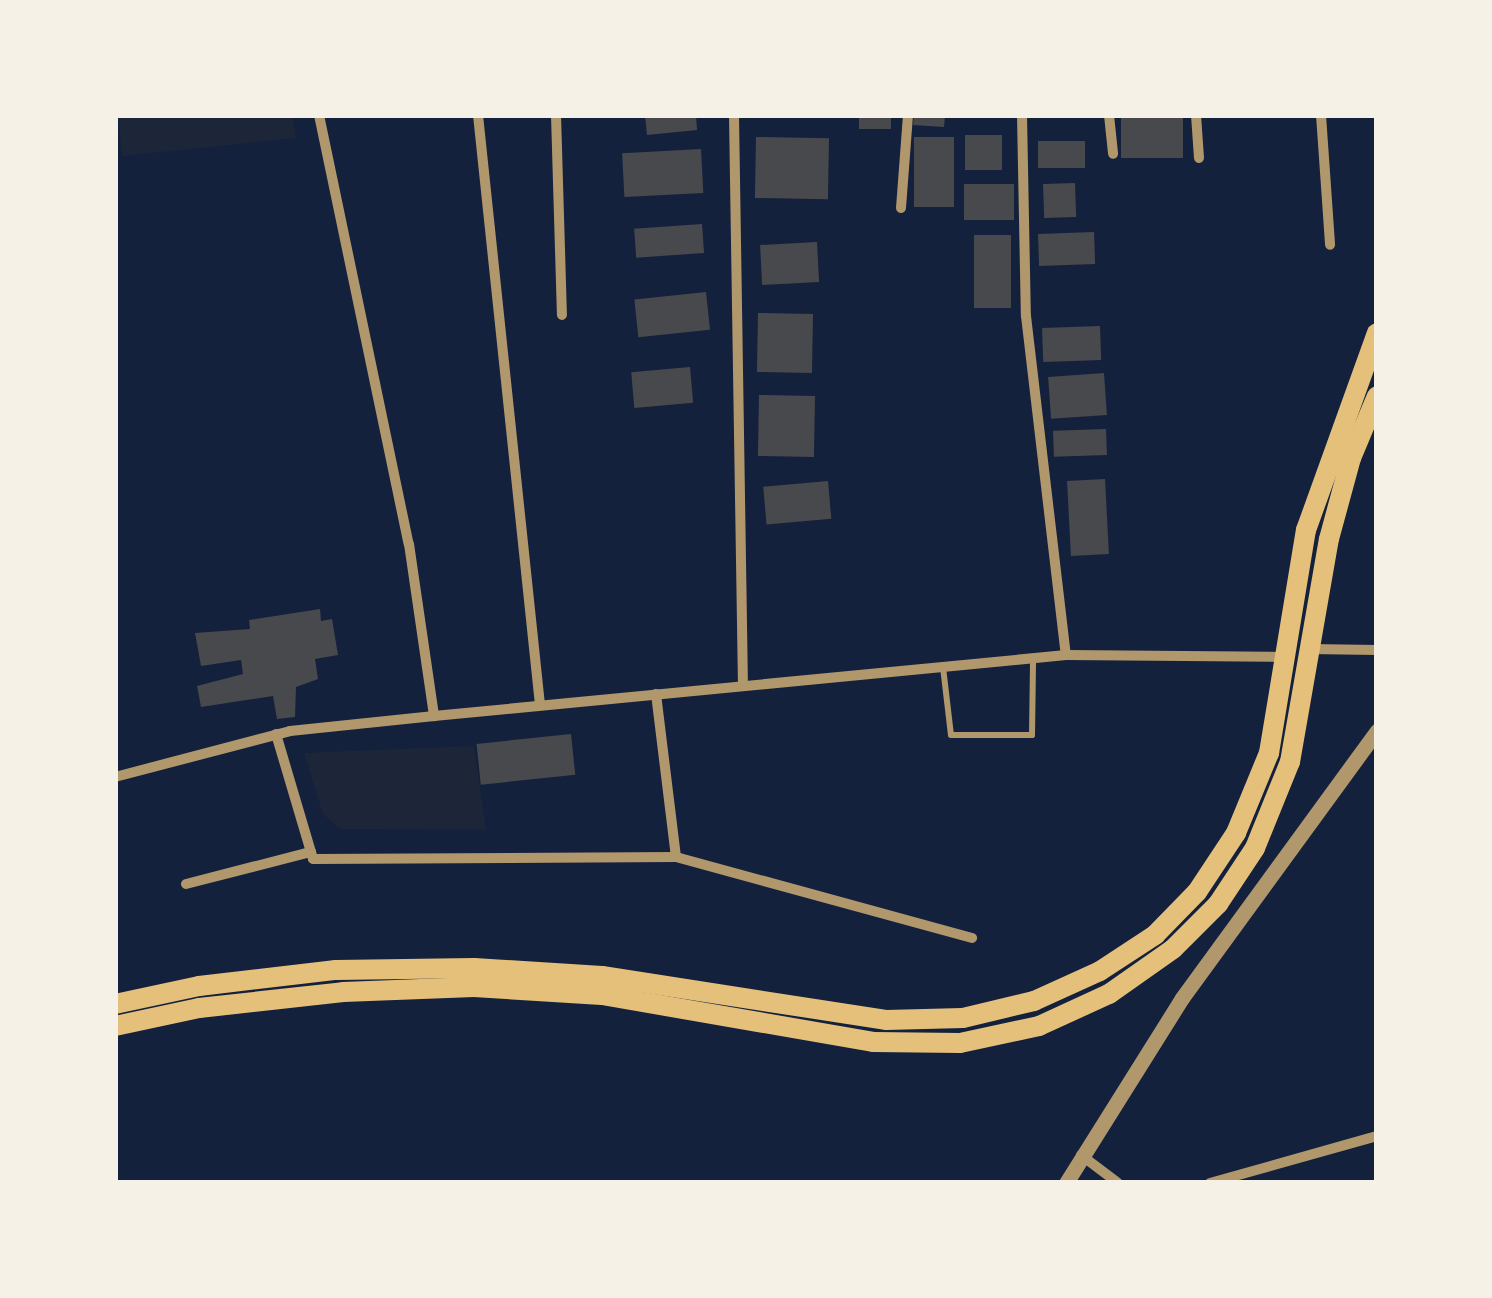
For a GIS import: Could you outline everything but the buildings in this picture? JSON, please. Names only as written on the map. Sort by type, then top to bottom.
[{"type":"main road","points":[[115,1004],[199,986],[336,970],[474,968],[602,976],[886,1020],[963,1018],[1034,1001],[1100,972],[1155,935],[1198,892],[1236,833],[1269,753],[1306,530],[1377,333]]},
{"type":"main road","points":[[115,1026],[199,1008],[343,992],[474,987],[602,995],[873,1042],[960,1043],[1039,1026],[1109,994],[1173,949],[1218,904],[1255,848],[1290,762],[1308,649],[1346,474],[1377,396]]},
{"type":"street","points":[[319,115],[409,544],[434,716]]},
{"type":"street","points":[[478,115],[540,705]]},
{"type":"street","points":[[556,115],[562,315]]},
{"type":"street","points":[[734,115],[744,686]]},
{"type":"street","points":[[901,208],[908,115]]},
{"type":"street","points":[[1022,115],[1026,316],[1066,655]]},
{"type":"street","points":[[1110,115],[1112,154]]},
{"type":"street","points":[[1196,115],[1199,158]]},
{"type":"street","points":[[1321,115],[1330,245]]},
{"type":"street","points":[[1308,649],[1377,650]]},
{"type":"street","points":[[115,777],[276,734],[540,705],[1066,655],[1284,657]]},
{"type":"street","points":[[656,694],[676,857]]},
{"type":"street","points":[[1066,1183],[1182,998],[1377,731]]},
{"type":"street","points":[[276,734],[313,859],[676,857],[972,938]]},
{"type":"street","points":[[186,884],[310,852]]},
{"type":"street","points":[[1210,1183],[1377,1136]]},
{"type":"street","points":[[1081,1155],[1105,1178],[1118,1183]]},
{"type":"lane","points":[[943,664],[951,735],[1032,735],[1033,658]]},
{"type":"shaded area","points":[[118,115],[292,115],[296,138],[122,156]]},
{"type":"shaded area","points":[[474,746],[486,830],[339,829],[323,814],[304,753]]}]
